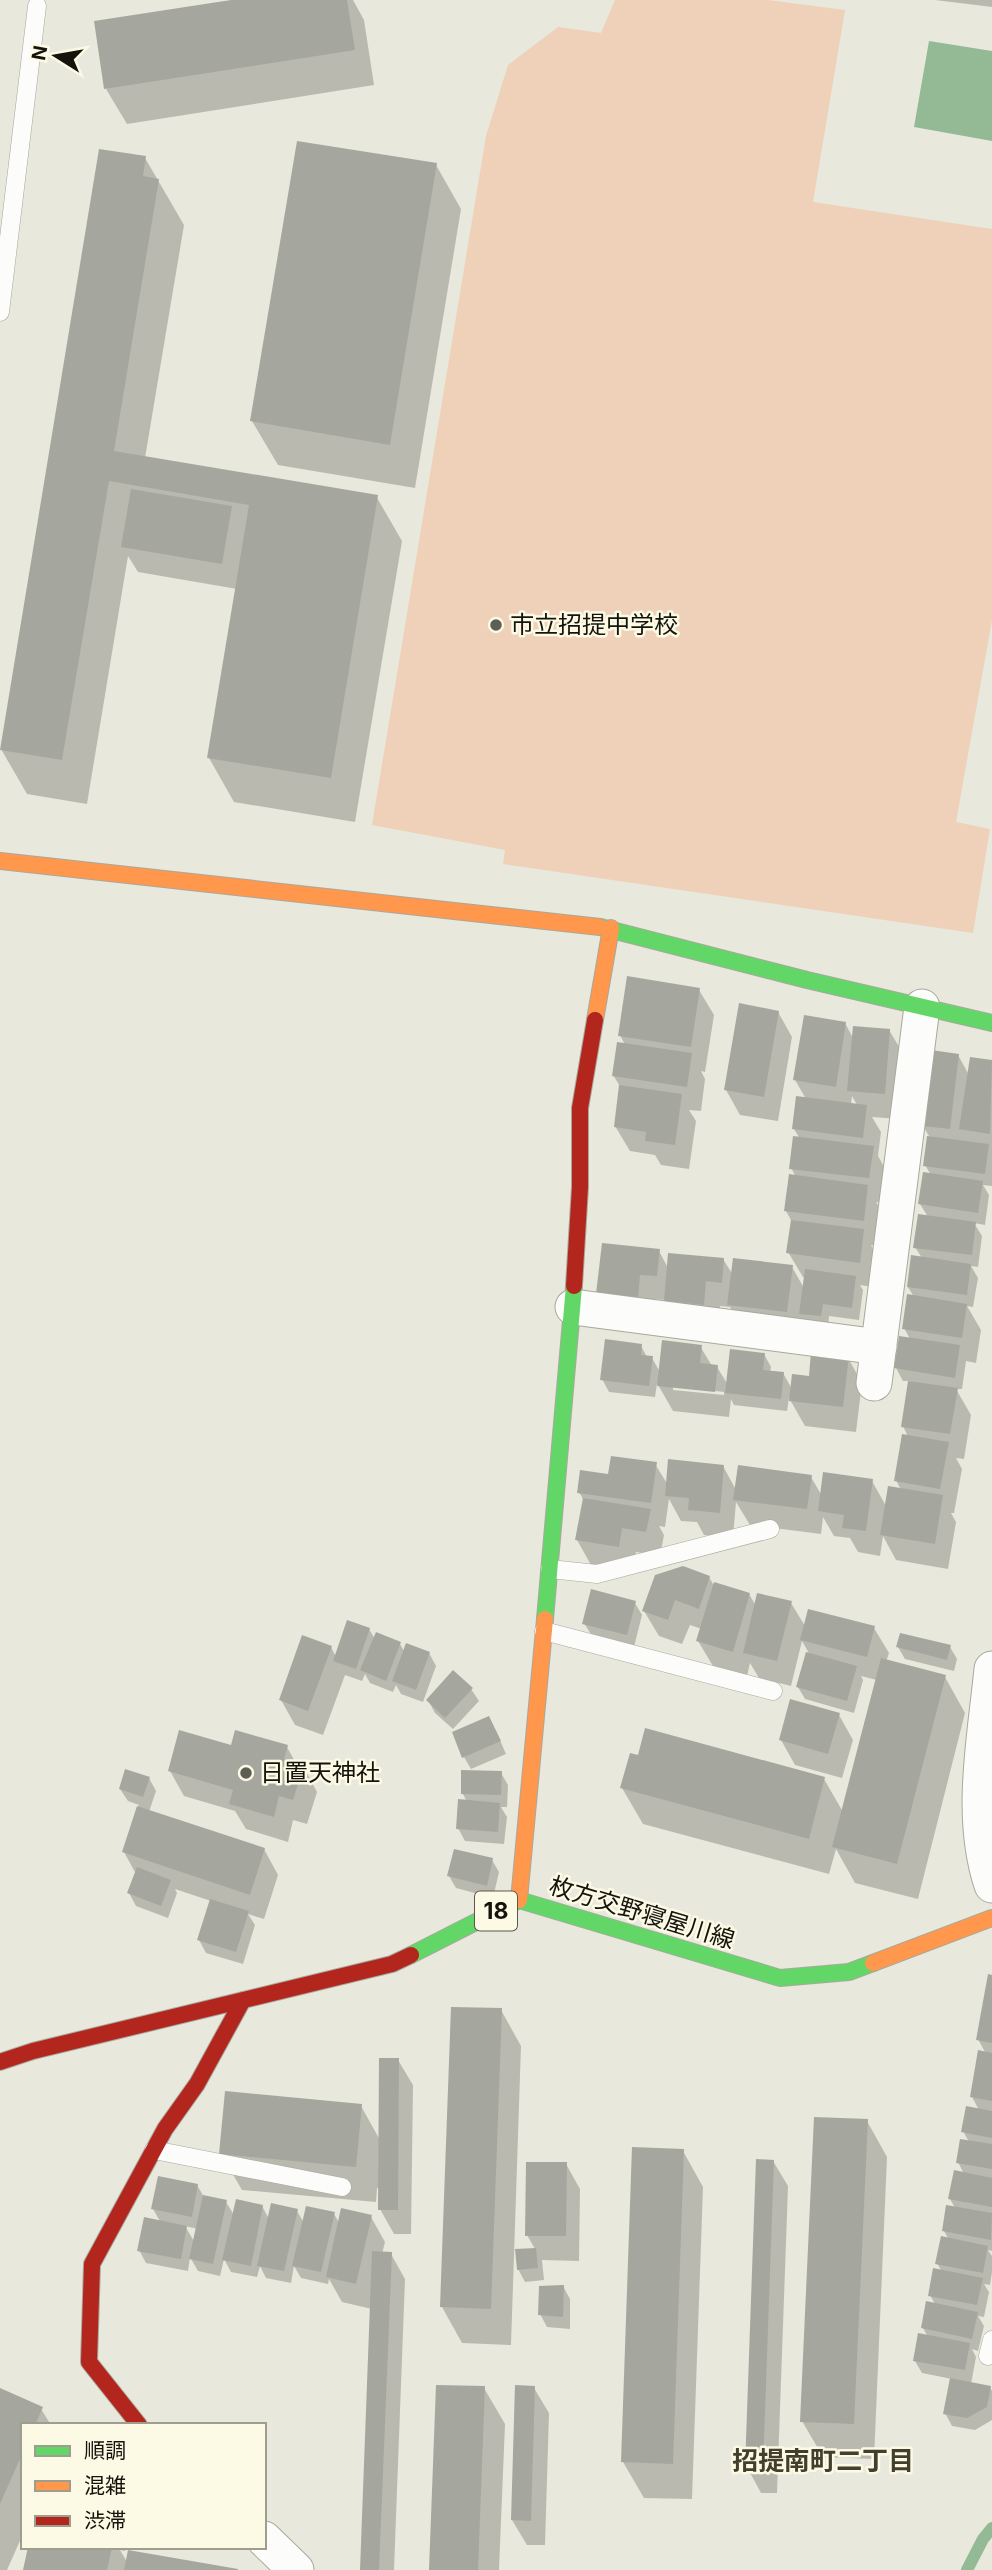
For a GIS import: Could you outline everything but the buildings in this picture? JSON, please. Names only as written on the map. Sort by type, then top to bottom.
[{"type":"street","points":[[0,862],[611,928],[807,980],[992,1023]]},
{"type":"street","points":[[519,1900],[573,1307],[580,1187],[580,1108],[611,928]]},
{"type":"street","points":[[874,1383],[922,1007]]},
{"type":"street","points":[[573,1307],[879,1347]]},
{"type":"street","points":[[992,1669],[979,1805],[984,1860],[992,1885]]},
{"type":"street","name":"枚方交野寝屋川線","points":[[0,2062],[33,2051],[392,1964],[519,1900],[780,1979],[849,1972],[992,1918]]},
{"type":"street","points":[[137,2423],[89,2362],[92,2264],[154,2150],[197,2084],[243,2000]]},
{"type":"street","points":[[266,2541],[296,2570]]},
{"type":"lane","points":[[0,312],[37,6]]},
{"type":"lane","points":[[550,1569],[597,1574],[770,1529]]},
{"type":"lane","points":[[544,1631],[773,1691]]},
{"type":"lane","points":[[154,2150],[342,2187]]},
{"type":"shaded area","points":[[615,0],[768,0],[845,10],[813,202],[992,229],[992,620],[956,822],[990,829],[973,933],[503,864],[505,850],[372,825],[486,136],[508,65],[558,27],[601,33]]},
{"type":"shaded area","points":[[929,41],[992,51],[992,141],[914,127]]},
{"type":"waterway","points":[[967,2570],[983,2539],[992,2528]]},
{"type":"traffic: fast","points":[[600,927],[807,980],[992,1023]]},
{"type":"traffic: fast","points":[[545,1619],[574,1286]]},
{"type":"traffic: fast","points":[[411,1955],[519,1900],[780,1978],[849,1972],[873,1963]]},
{"type":"traffic: slow","points":[[0,861],[600,927]]},
{"type":"traffic: slow","points":[[595,1020],[611,928]]},
{"type":"traffic: slow","points":[[519,1900],[545,1619]]},
{"type":"traffic: slow","points":[[873,1963],[992,1918]]},
{"type":"traffic: jam","points":[[574,1286],[580,1187],[580,1108],[595,1020]]},
{"type":"traffic: jam","points":[[0,2062],[33,2051],[392,1964],[411,1955]]},
{"type":"traffic: jam","points":[[137,2423],[89,2362],[92,2264],[165,2129],[197,2084],[243,2000]]},
{"type":"place","name":"市立招提中学校","points":[[496,625]]},
{"type":"place","name":"日置天神社","points":[[246,1773]]},
{"type":"district","name":"招提南町二丁目","points":[[823,2461]]}]
